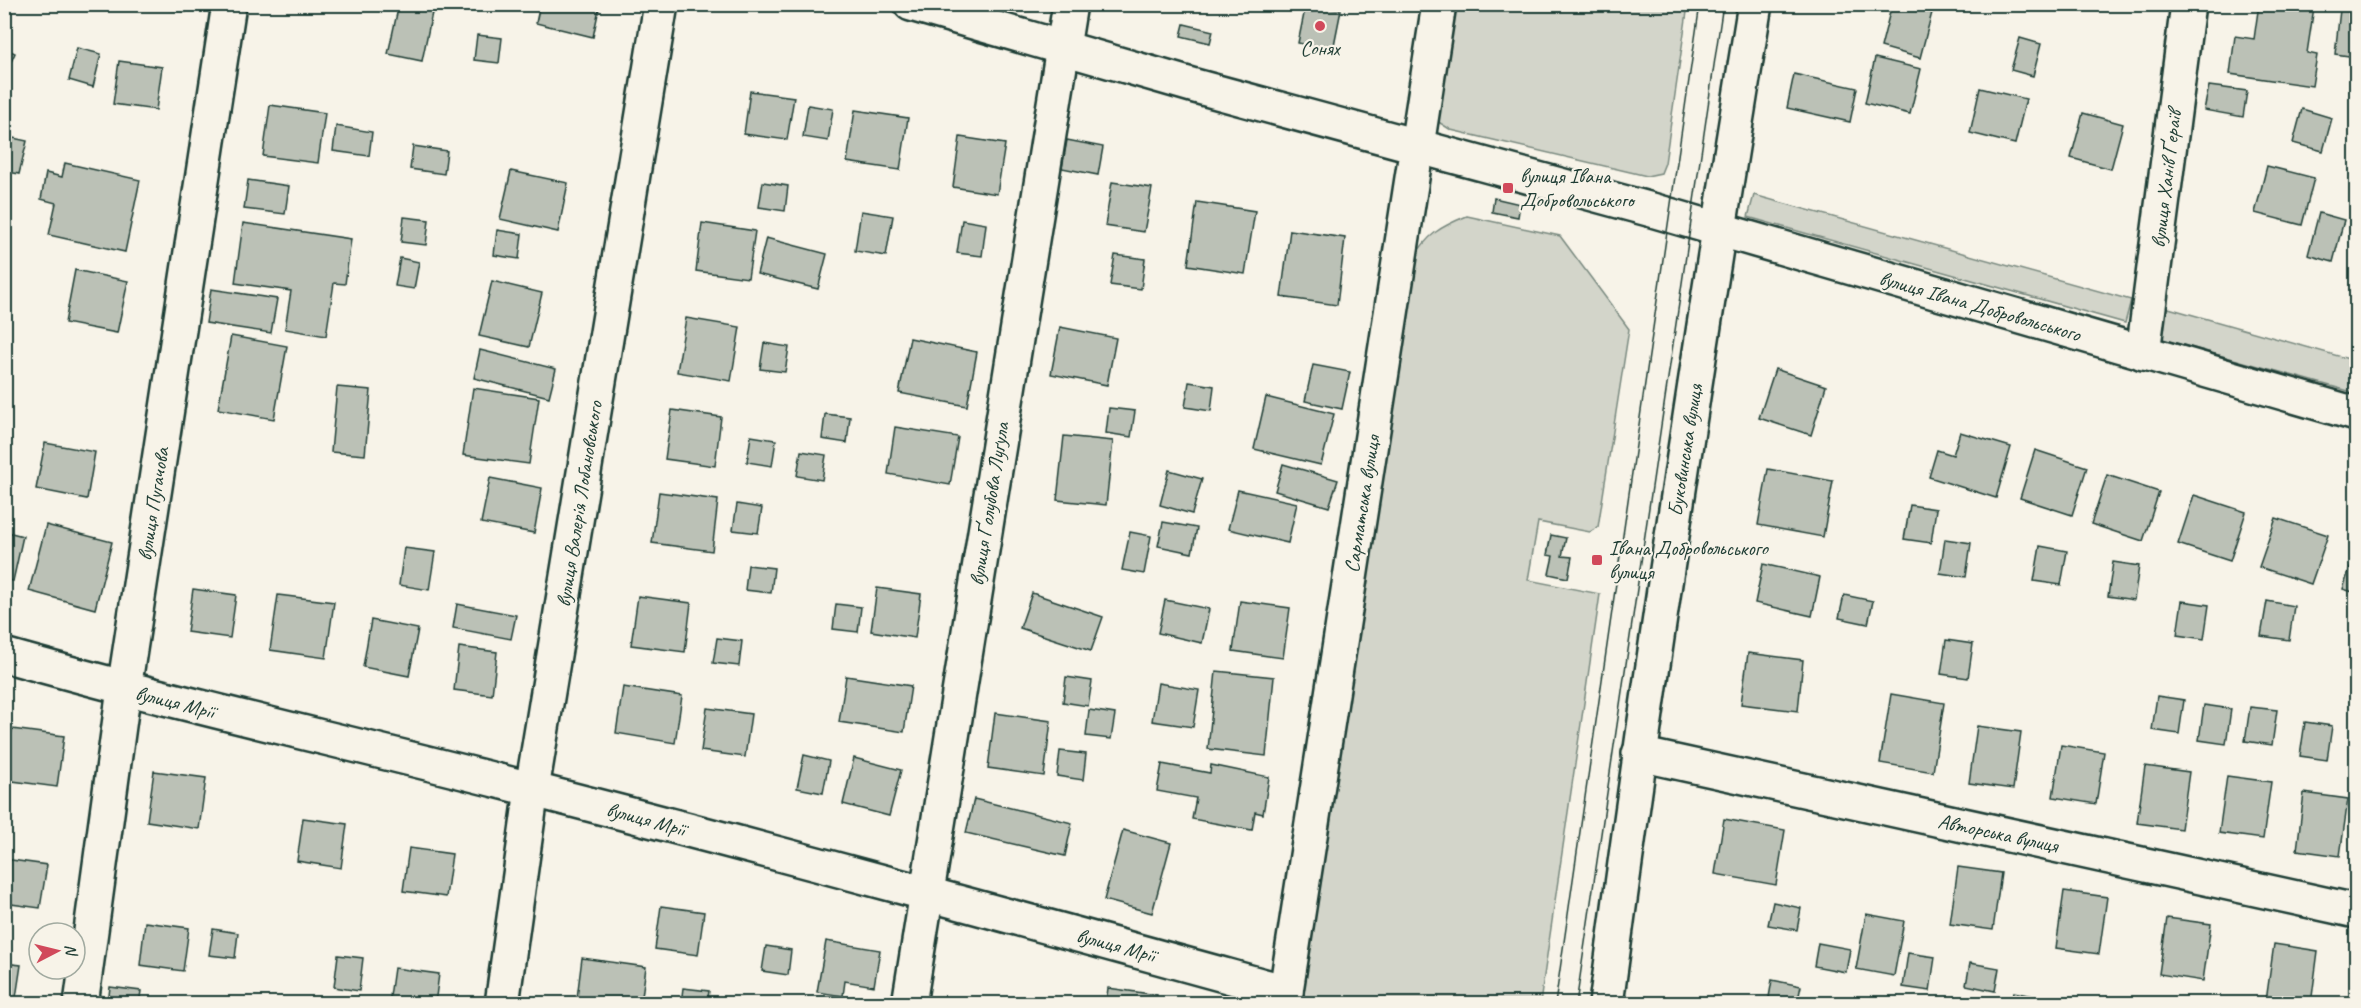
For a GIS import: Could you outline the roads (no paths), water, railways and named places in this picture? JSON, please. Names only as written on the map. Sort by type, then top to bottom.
[{"type":"street","name":"вулиця Пугачова","points":[[81,1004],[124,689],[229,4]]},
{"type":"street","name":"вулиця Валерія Лобановського","points":[[502,1004],[532,789],[661,4]]},
{"type":"street","name":"вулиця Івана Добровольського","points":[[911,4],[1652,210],[2356,414]]},
{"type":"street","name":"вулиця Ґолубова Луґула","points":[[909,1004],[925,893],[1070,4]]},
{"type":"street","name":"Сарматська вулиця","points":[[1285,998],[1439,4]]},
{"type":"street","name":"Буковинська вулиця","points":[[1606,1004],[1639,754],[1718,230],[1755,4]]},
{"type":"street","name":"вулиця Ханів Ґераїв","points":[[2143,353],[2188,4]]},
{"type":"street","name":"вулиця Мрії","points":[[4,655],[124,689],[532,789],[925,893],[1285,998]]},
{"type":"street","name":"Авторська вулиця","points":[[1639,754],[2356,911]]},
{"type":"tram line","points":[[1555,1004],[1700,4]]},
{"type":"tram line","points":[[1576,1004],[1723,4]]},
{"type":"place","name":"Сонях","points":[[1320,26]]},
{"type":"place","name":"вулиця Івана Добровольського","points":[[1508,188]]},
{"type":"place","name":"Івана Добровольського вулиця","points":[[1597,560]]}]
